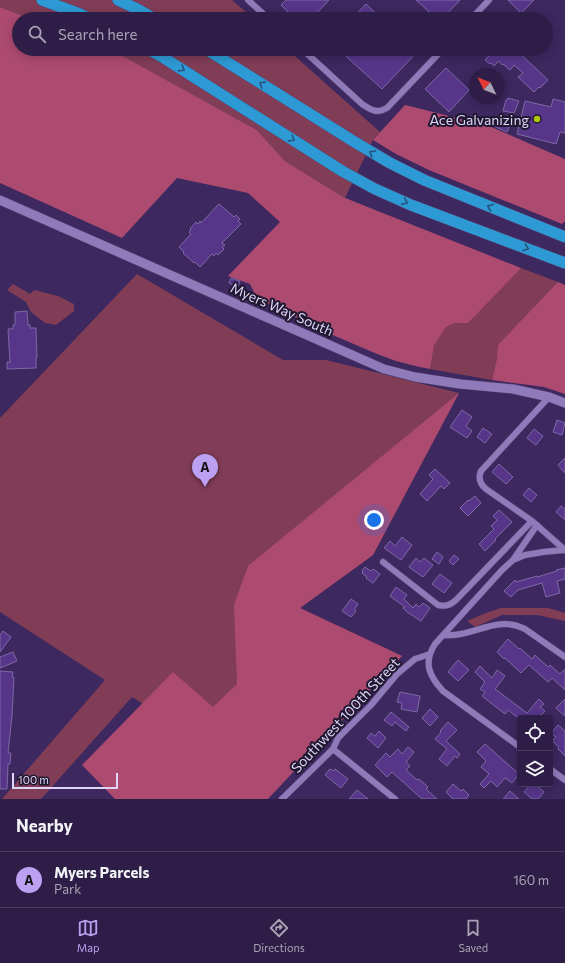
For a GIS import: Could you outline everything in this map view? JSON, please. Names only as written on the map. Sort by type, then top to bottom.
[{"type":"highway","points":[[42,0],[75,12]]},
{"type":"highway","points":[[118,0],[143,12]]},
{"type":"highway","points":[[160,56],[342,171],[375,189],[411,205],[565,263]]},
{"type":"highway","points":[[217,56],[390,163],[424,180],[565,237]]},
{"type":"main road","name":"Myers Way South","points":[[0,200],[384,368],[415,377],[460,384],[513,389],[549,397],[565,404]]},
{"type":"street","points":[[248,0],[261,12]]},
{"type":"street","points":[[478,12],[489,0]]},
{"type":"street","points":[[310,56],[362,104],[379,112],[387,108],[436,56]]},
{"type":"street","points":[[549,397],[482,471],[480,479],[486,488],[534,523],[565,550]]},
{"type":"street","points":[[517,745],[443,691],[434,681],[430,673],[428,663],[430,654],[435,644],[502,570],[513,560],[534,523]]},
{"type":"street","points":[[383,562],[438,605],[448,606],[456,600],[534,523]]},
{"type":"street","points":[[513,560],[526,555],[565,550]]},
{"type":"street","points":[[443,635],[451,636],[499,624],[509,623],[518,625],[525,629],[565,658]]},
{"type":"street","name":"Southwest 100th Street","points":[[282,799],[333,749],[338,738],[371,705],[397,674],[415,659],[430,654]]},
{"type":"street","points":[[333,749],[395,799]]},
{"type":"street","points":[[553,771],[565,780]]},
{"type":"shaded area","points":[[0,0],[232,0],[246,12],[13,12],[0,7]]},
{"type":"shaded area","points":[[0,7],[13,12],[12,56],[122,56],[257,130],[285,161],[345,198],[521,268],[468,323],[454,323],[446,327],[434,345],[430,369],[396,361],[321,330],[257,298],[250,284],[228,276],[280,222],[248,193],[177,178],[122,238],[0,183]]},
{"type":"shaded area","points":[[121,56],[295,56],[380,132],[373,140],[345,198],[285,161],[257,130]]},
{"type":"shaded area","points":[[405,105],[489,126],[565,159],[565,221],[562,224],[429,170],[396,154],[373,140]]},
{"type":"shaded area","points":[[345,198],[520,269],[521,268],[558,282],[495,367],[492,380],[430,369],[431,363]]},
{"type":"shaded area","points":[[137,274],[283,360],[326,360],[459,393],[373,555],[300,608],[402,656],[276,790],[132,697],[41,799],[2,799],[105,680],[0,612],[0,418]]},
{"type":"shaded area","points":[[558,282],[565,285],[565,394],[544,387],[492,380],[497,359],[498,345]]},
{"type":"shaded area","points":[[13,284],[30,294],[34,290],[58,296],[74,304],[74,311],[56,325],[45,323],[31,312],[26,302],[7,290]]},
{"type":"shaded area","points":[[459,393],[373,555],[300,608],[402,656],[268,799],[115,799],[82,765],[173,672],[213,707],[237,684],[234,605],[248,566]]},
{"type":"shaded area","points":[[501,608],[548,608],[565,613],[565,621],[537,615],[502,615],[475,627],[467,621]]},
{"type":"building","points":[[286,0],[329,0],[318,12],[288,12],[281,5]]},
{"type":"building","points":[[416,0],[460,0],[449,12],[429,12]]},
{"type":"building","points":[[508,0],[534,0],[522,12],[520,12]]},
{"type":"building","points":[[366,4],[375,12],[359,12]]},
{"type":"building","points":[[346,56],[413,56],[382,89]]},
{"type":"building","points":[[489,56],[522,56],[548,80],[534,92],[518,77],[523,73],[514,65],[510,70],[499,61],[494,66],[485,60]]},
{"type":"building","points":[[446,68],[469,90],[449,112],[425,89]]},
{"type":"building","points":[[508,98],[519,101],[514,113],[503,111]]},
{"type":"building","name":"Ace Galvanizing","points":[[553,99],[565,102],[565,133],[560,132],[556,144],[517,134],[525,101],[551,107]]},
{"type":"building","points":[[490,118],[510,125],[507,132],[487,123]]},
{"type":"building","points":[[219,204],[234,217],[236,215],[240,219],[238,221],[241,224],[222,243],[225,245],[222,247],[224,249],[218,255],[216,253],[214,256],[212,254],[200,267],[183,253],[184,252],[179,247],[191,234],[189,232],[191,230],[190,229],[196,222],[198,224],[200,221],[201,223]]},
{"type":"building","points":[[231,278],[240,281],[238,287],[229,283]]},
{"type":"building","points":[[27,311],[28,325],[30,325],[30,328],[36,328],[36,368],[7,369],[7,362],[10,362],[8,329],[13,329],[13,325],[15,325],[15,312]]},
{"type":"building","points":[[462,410],[472,417],[466,426],[472,431],[467,438],[450,427]]},
{"type":"building","points":[[557,420],[565,423],[562,435],[553,432]]},
{"type":"building","points":[[483,428],[492,434],[485,443],[477,437]]},
{"type":"building","points":[[534,429],[543,436],[536,445],[527,438]]},
{"type":"building","points":[[565,458],[565,473],[558,465]]},
{"type":"building","points":[[499,464],[513,477],[506,484],[492,472]]},
{"type":"building","points":[[435,469],[450,483],[444,489],[441,486],[427,501],[420,494],[433,479],[429,475]]},
{"type":"building","points":[[529,488],[537,495],[531,502],[523,495]]},
{"type":"building","points":[[475,496],[481,503],[468,516],[460,508],[468,500],[469,501]]},
{"type":"building","points":[[561,506],[565,509],[565,520],[556,512]]},
{"type":"building","points":[[499,510],[512,522],[485,551],[479,544],[494,529],[491,526],[497,520],[493,516]]},
{"type":"building","points":[[402,537],[412,545],[401,560],[384,548],[390,541],[395,546]]},
{"type":"building","points":[[437,552],[443,557],[439,564],[432,559]]},
{"type":"building","points":[[454,555],[459,559],[453,565],[449,561]]},
{"type":"building","points":[[416,558],[420,562],[424,558],[433,565],[423,577],[409,567]]},
{"type":"building","points":[[365,567],[371,571],[373,569],[380,574],[373,583],[362,573]]},
{"type":"building","points":[[565,568],[565,579],[557,581],[560,593],[546,597],[542,583],[518,590],[511,597],[504,591],[515,580],[516,582],[537,577]]},
{"type":"building","points":[[440,574],[452,583],[444,593],[432,584]]},
{"type":"building","points":[[396,587],[407,595],[404,599],[413,608],[416,604],[419,607],[423,603],[430,608],[421,621],[407,612],[403,608],[405,607],[390,596]]},
{"type":"building","points":[[351,599],[358,604],[354,610],[356,611],[351,617],[342,611]]},
{"type":"building","points":[[3,631],[11,637],[0,652],[0,635]]},
{"type":"building","points":[[508,639],[532,659],[535,655],[548,667],[550,665],[560,674],[565,669],[565,690],[552,678],[548,682],[529,665],[521,673],[505,658],[504,659],[497,652]]},
{"type":"building","points":[[13,652],[17,661],[0,668],[0,657]]},
{"type":"building","points":[[458,660],[469,670],[458,681],[448,672]]},
{"type":"building","points":[[480,666],[492,678],[497,670],[505,676],[495,689],[527,713],[539,699],[544,704],[540,707],[545,711],[541,715],[517,715],[517,717],[508,710],[505,714],[482,696],[485,692],[480,689],[485,682],[475,672]]},
{"type":"building","points":[[0,671],[13,672],[12,677],[14,677],[8,753],[11,753],[10,764],[8,764],[7,789],[0,789]]},
{"type":"building","points":[[400,692],[420,696],[417,712],[401,709],[402,703],[397,702]]},
{"type":"building","points":[[565,699],[565,716],[556,708]]},
{"type":"building","points":[[430,709],[438,717],[430,726],[422,718]]},
{"type":"building","points":[[391,712],[409,727],[406,731],[395,722],[392,726],[384,720]]},
{"type":"building","points":[[448,722],[457,730],[446,741],[460,754],[457,758],[455,756],[447,766],[439,759],[447,749],[435,739]]},
{"type":"building","points":[[558,725],[565,731],[565,756],[558,749],[559,747],[553,742],[556,737],[553,735],[553,731]]},
{"type":"building","points":[[379,731],[386,738],[378,748],[367,738],[371,733],[375,736]]},
{"type":"building","points":[[485,744],[517,772],[517,777],[512,783],[505,778],[497,787],[491,781],[484,788],[480,784],[489,774],[481,767],[486,761],[477,752]]},
{"type":"building","points":[[408,747],[414,752],[406,762],[410,766],[406,770],[428,787],[426,789],[437,799],[422,799],[392,772],[387,777],[375,765],[386,753],[390,757],[398,749],[402,754]]},
{"type":"building","points":[[330,769],[333,771],[335,769],[348,779],[341,788],[325,775]]},
{"type":"building","points":[[453,784],[461,791],[463,789],[469,795],[466,799],[453,799],[446,792]]},
{"type":"building","points":[[528,787],[538,787],[544,792],[538,799],[532,799],[524,792]]},
{"type":"building","points":[[357,790],[368,799],[349,799]]},
{"type":"building","points":[[510,791],[519,799],[503,799]]},
{"type":"place","name":"Ace Galvanizing","points":[[537,119]]},
{"type":"place","name":"Myers Parcels","points":[[205,487]]}]
